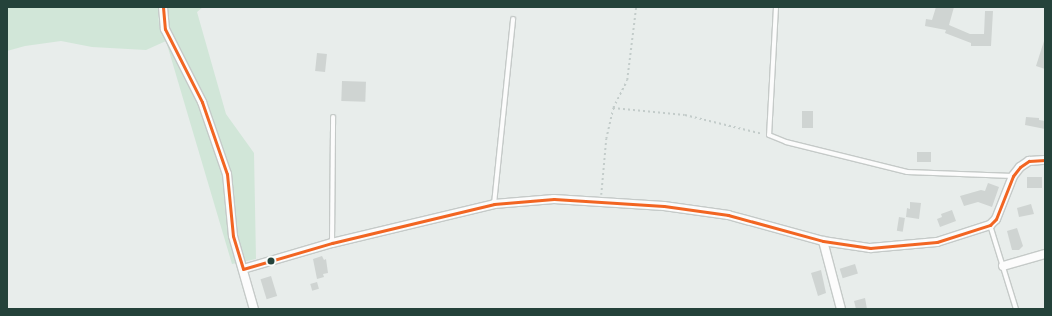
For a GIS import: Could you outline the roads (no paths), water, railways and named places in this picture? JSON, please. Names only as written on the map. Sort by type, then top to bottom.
[{"type":"street","points":[[163,7],[165,29],[202,102],[227,174],[233,236],[254,309]]},
{"type":"street","points":[[243,270],[332,243],[494,204],[554,198],[601,200],[664,206],[728,215],[823,241],[870,248],[902,247],[937,242],[990,225],[996,219],[1013,176],[1020,167],[1029,161],[1045,160]]},
{"type":"street","points":[[823,241],[841,309]]},
{"type":"street","points":[[1003,266],[1045,254]]},
{"type":"lane","points":[[776,7],[769,136],[786,142],[907,172],[1013,176]]},
{"type":"lane","points":[[494,204],[513,18]]},
{"type":"lane","points":[[332,117],[332,243]]},
{"type":"lane","points":[[990,225],[1016,309]]}]
